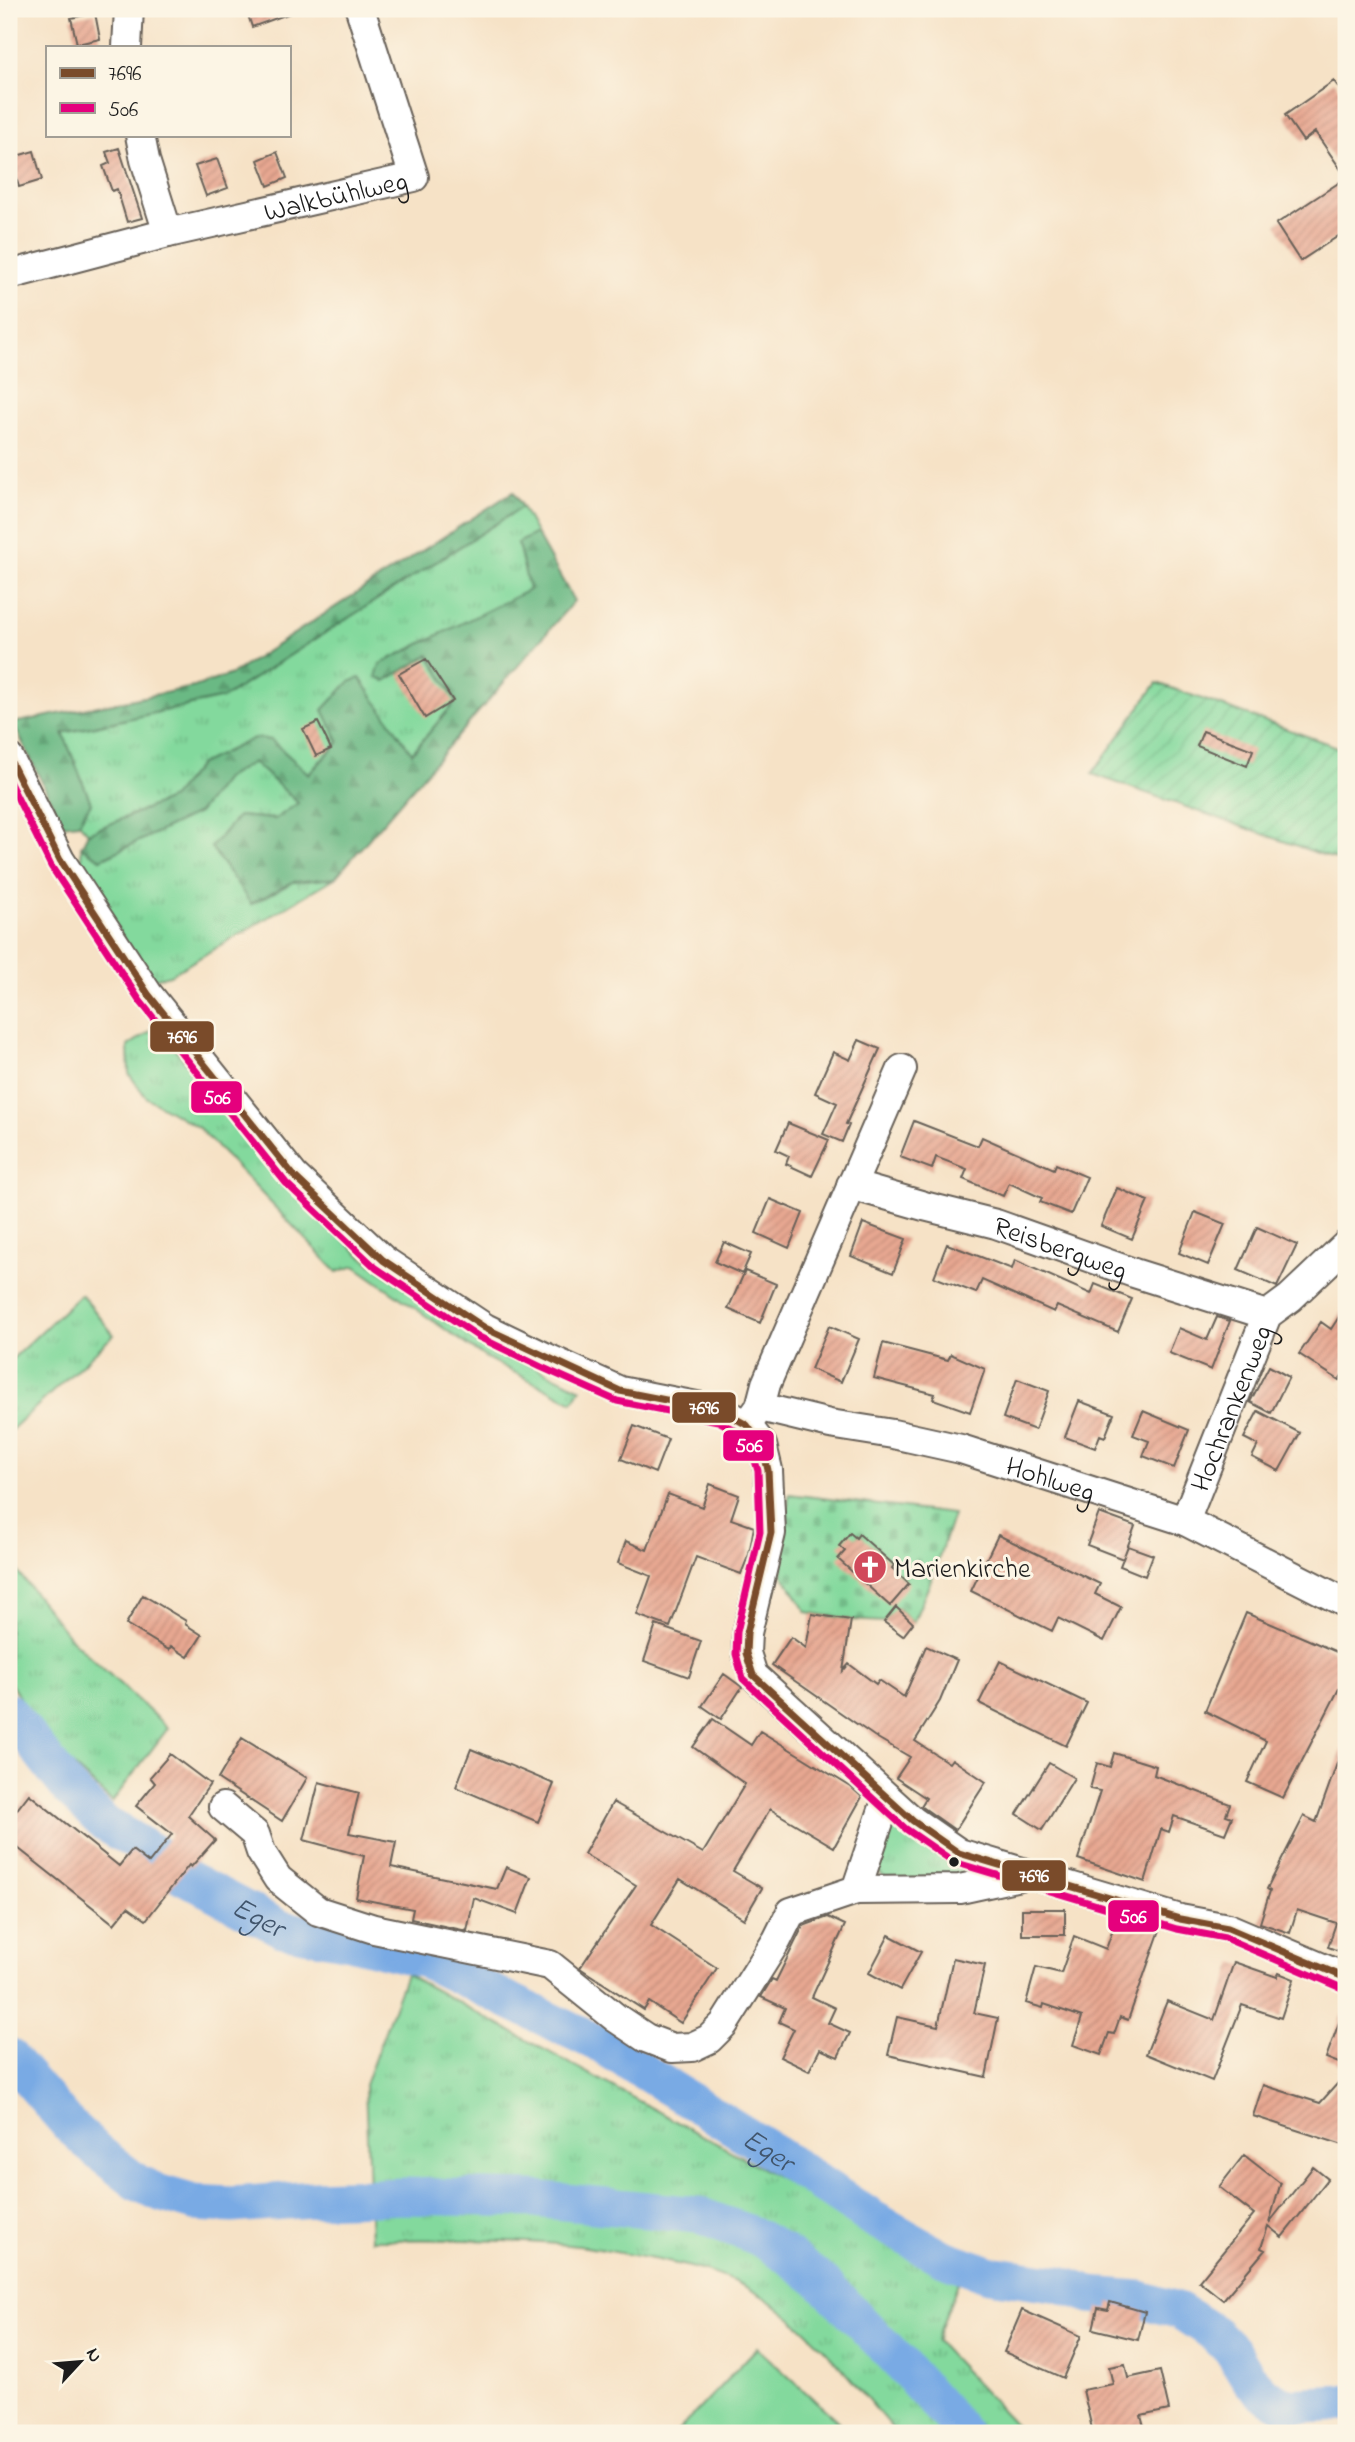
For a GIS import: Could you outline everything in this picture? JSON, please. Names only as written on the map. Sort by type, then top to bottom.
[{"type":"street","points":[[127,46],[129,9]]},
{"type":"street","name":"Walkbühlweg","points":[[9,275],[168,233],[414,177],[360,9]]},
{"type":"street","points":[[140,136],[168,233]]},
{"type":"street","name":"Hohlweg","points":[[9,758],[42,828],[97,920],[148,994],[295,1176],[383,1260],[485,1328],[620,1391],[753,1416],[893,1434],[961,1449],[1185,1521],[1346,1604]]},
{"type":"street","points":[[902,1069],[753,1416],[768,1470],[771,1533],[747,1633],[746,1653],[753,1675],[913,1821],[959,1853],[1180,1919],[1228,1928],[1346,1978]]},
{"type":"street","name":"Reisbergweg","points":[[851,1185],[996,1224],[1134,1273],[1267,1315]]},
{"type":"street","name":"Hochrankenweg","points":[[1185,1521],[1267,1315],[1290,1298],[1346,1245]]},
{"type":"street","points":[[856,1890],[887,1798]]},
{"type":"street","points":[[223,1807],[255,1834],[261,1852],[278,1879],[318,1911],[374,1929],[550,1965],[646,2038],[672,2048],[692,2047],[709,2039],[724,2024],[777,1940],[791,1912],[856,1890],[960,1889],[1031,1873]]},
{"type":"green space","points":[[513,492],[522,507],[223,698],[63,733],[91,803],[79,823],[63,825],[13,723],[194,687],[232,674]]},
{"type":"green space","points":[[522,507],[536,533],[518,544],[530,590],[380,664],[385,681],[429,655],[456,701],[412,753],[339,742],[308,774],[271,740],[200,764],[172,798],[88,833],[79,823],[91,803],[63,733],[223,698]]},
{"type":"green space","points":[[536,533],[574,601],[335,878],[293,882],[251,904],[211,847],[238,816],[275,819],[298,803],[253,762],[225,779],[198,813],[101,859],[81,847],[88,833],[172,798],[200,764],[254,738],[271,740],[309,774],[339,742],[323,710],[349,682],[360,678],[412,753],[456,701],[429,655],[385,681],[376,677],[380,664],[529,590],[518,543]]},
{"type":"green space","points":[[1157,683],[1346,750],[1346,863],[1092,774]]},
{"type":"green space","points":[[253,762],[299,803],[275,819],[238,816],[252,904],[293,882],[335,878],[170,975],[149,980],[82,871],[81,847],[101,859],[198,813],[225,779]]},
{"type":"green space","points":[[151,1031],[167,1039],[266,1164],[361,1256],[479,1339],[581,1389],[573,1402],[486,1358],[355,1266],[337,1272],[199,1128],[146,1097],[129,1074],[128,1046]]},
{"type":"green space","points":[[81,1294],[114,1335],[9,1432],[9,1362]]},
{"type":"green space","points":[[789,1494],[953,1514],[932,1578],[913,1623],[897,1608],[884,1622],[851,1620],[807,1612],[782,1574]]},
{"type":"green space","points":[[9,1561],[72,1640],[168,1728],[112,1802],[47,1741],[9,1681]]},
{"type":"green space","points":[[895,1826],[918,1834],[975,1870],[973,1878],[889,1883],[877,1870],[888,1830]]},
{"type":"green space","points":[[406,1974],[789,2183],[959,2280],[936,2341],[1023,2433],[896,2433],[834,2360],[800,2325],[748,2288],[702,2270],[568,2245],[470,2240],[371,2240],[365,2085]]},
{"type":"green space","points":[[757,2348],[851,2433],[676,2433]]},
{"type":"building","points":[[246,9],[296,9],[296,11],[252,27]]},
{"type":"building","points":[[95,13],[100,39],[77,44],[71,18]]},
{"type":"building","points":[[1334,81],[1346,98],[1346,177],[1315,132],[1303,141],[1285,115]]},
{"type":"building","points":[[119,148],[142,218],[127,222],[117,189],[112,191],[103,166],[110,163],[106,152]]},
{"type":"building","points":[[34,151],[42,180],[19,187],[10,158]]},
{"type":"building","points":[[277,152],[287,178],[268,186],[258,160]]},
{"type":"building","points":[[217,159],[228,188],[206,196],[195,166]]},
{"type":"building","points":[[1346,178],[1346,231],[1300,261],[1276,224]]},
{"type":"building","points":[[426,659],[453,701],[425,718],[399,674]]},
{"type":"building","points":[[318,722],[331,749],[316,756],[303,729]]},
{"type":"building","points":[[1203,731],[1253,750],[1247,766],[1197,746]]},
{"type":"building","points":[[859,1040],[880,1049],[846,1124],[849,1125],[842,1142],[823,1134],[837,1103],[815,1093],[833,1052],[850,1060]]},
{"type":"building","points":[[914,1121],[978,1146],[982,1137],[1054,1169],[1056,1164],[1087,1177],[1071,1214],[1040,1202],[1042,1198],[1009,1183],[1003,1196],[963,1179],[967,1169],[936,1157],[932,1169],[900,1157]]},
{"type":"building","points":[[788,1123],[829,1140],[812,1176],[786,1164],[789,1156],[776,1150]]},
{"type":"building","points":[[1117,1188],[1148,1201],[1132,1239],[1101,1226]]},
{"type":"building","points":[[770,1199],[803,1213],[789,1248],[756,1233]]},
{"type":"building","points":[[1195,1212],[1225,1224],[1208,1265],[1179,1253]]},
{"type":"building","points":[[863,1223],[906,1239],[893,1273],[851,1256]]},
{"type":"building","points":[[1257,1227],[1297,1245],[1277,1287],[1238,1270]]},
{"type":"building","points":[[724,1242],[751,1254],[742,1274],[715,1262]]},
{"type":"building","points":[[947,1244],[1012,1269],[1015,1260],[1091,1294],[1095,1284],[1132,1299],[1118,1332],[1057,1306],[1054,1312],[982,1280],[976,1293],[934,1277]]},
{"type":"building","points":[[745,1271],[776,1284],[760,1323],[728,1309]]},
{"type":"building","points":[[1346,1306],[1346,1369],[1339,1380],[1299,1354],[1321,1322],[1331,1329]]},
{"type":"building","points":[[1217,1317],[1230,1321],[1211,1370],[1169,1353],[1179,1328],[1207,1340]]},
{"type":"building","points":[[829,1326],[859,1339],[841,1382],[811,1369]]},
{"type":"building","points":[[883,1343],[948,1360],[951,1354],[985,1369],[970,1412],[933,1399],[935,1394],[874,1378]]},
{"type":"building","points":[[1269,1366],[1289,1377],[1271,1413],[1250,1402]]},
{"type":"building","points":[[1017,1379],[1049,1391],[1035,1430],[1003,1418]]},
{"type":"building","points":[[1079,1401],[1114,1414],[1105,1437],[1100,1435],[1095,1448],[1065,1437]]},
{"type":"building","points":[[1143,1411],[1189,1430],[1174,1468],[1143,1456],[1149,1441],[1133,1435]]},
{"type":"building","points":[[1258,1411],[1300,1433],[1279,1471],[1252,1457],[1258,1445],[1244,1438]]},
{"type":"building","points":[[634,1426],[668,1439],[655,1473],[621,1459]]},
{"type":"building","points":[[710,1484],[739,1495],[731,1519],[754,1527],[749,1554],[741,1574],[696,1557],[670,1627],[637,1615],[651,1576],[618,1563],[626,1541],[647,1550],[668,1494],[702,1507]]},
{"type":"building","points":[[1099,1513],[1135,1526],[1123,1559],[1087,1545]]},
{"type":"building","name":"Marienkirche","points":[[850,1533],[856,1538],[859,1534],[894,1565],[892,1568],[909,1584],[890,1606],[838,1559],[845,1551],[839,1546]]},
{"type":"building","points":[[998,1535],[1100,1584],[1095,1594],[1121,1607],[1104,1641],[1058,1618],[1052,1631],[971,1591]]},
{"type":"building","points":[[1128,1546],[1153,1555],[1145,1576],[1120,1566]]},
{"type":"building","points":[[143,1595],[186,1621],[185,1624],[202,1635],[188,1657],[171,1646],[169,1650],[126,1624]]},
{"type":"building","points":[[896,1607],[913,1623],[903,1636],[884,1622]]},
{"type":"building","points":[[1246,1613],[1346,1656],[1346,1675],[1283,1798],[1247,1782],[1266,1741],[1205,1711]]},
{"type":"building","points":[[812,1614],[851,1620],[843,1671],[849,1664],[876,1684],[879,1680],[904,1697],[926,1646],[957,1660],[940,1701],[915,1741],[949,1763],[952,1759],[986,1782],[955,1830],[921,1806],[926,1798],[896,1778],[910,1757],[874,1736],[772,1665],[791,1637],[806,1648]]},
{"type":"building","points":[[656,1625],[701,1641],[689,1677],[644,1661]]},
{"type":"building","points":[[1000,1661],[1087,1703],[1066,1746],[979,1703]]},
{"type":"building","points":[[724,1674],[742,1687],[721,1719],[702,1706]]},
{"type":"building","points":[[713,1719],[751,1745],[760,1731],[851,1787],[862,1797],[834,1847],[770,1809],[733,1871],[762,1888],[744,1919],[680,1879],[651,1925],[717,1968],[681,2023],[649,2002],[644,2010],[580,1968],[636,1885],[584,1854],[613,1802],[703,1853],[745,1784],[693,1747]]},
{"type":"building","points":[[242,1738],[307,1778],[282,1821],[218,1779]]},
{"type":"building","points":[[1344,1744],[1346,1954],[1328,1947],[1336,1923],[1297,1910],[1290,1933],[1260,1923],[1270,1891],[1267,1889],[1304,1816],[1316,1822]]},
{"type":"building","points":[[471,1749],[554,1784],[538,1822],[456,1787]]},
{"type":"building","points":[[1114,1753],[1156,1766],[1154,1775],[1230,1804],[1226,1815],[1232,1817],[1225,1834],[1174,1816],[1169,1832],[1161,1829],[1145,1882],[1078,1859],[1100,1791],[1090,1789],[1097,1763],[1110,1767]]},
{"type":"building","points":[[170,1754],[210,1784],[188,1816],[215,1840],[191,1867],[189,1865],[146,1920],[128,1907],[114,1924],[9,1841],[9,1820],[29,1794],[119,1866],[132,1850],[149,1863],[172,1834],[136,1806],[155,1783],[150,1777]]},
{"type":"building","points":[[1049,1763],[1074,1778],[1042,1830],[1017,1814]]},
{"type":"building","points":[[319,1782],[359,1793],[349,1833],[396,1842],[391,1867],[497,1889],[506,1867],[531,1877],[517,1914],[474,1898],[467,1931],[411,1919],[413,1909],[356,1898],[364,1856],[304,1840]]},
{"type":"building","points":[[1022,1909],[1065,1909],[1065,1935],[1022,1935]]},
{"type":"building","points":[[828,1917],[845,1925],[812,1997],[835,2008],[828,2023],[850,2033],[838,2057],[820,2049],[809,2071],[780,2057],[794,2029],[779,2022],[785,2008],[761,1997],[772,1979],[776,1981],[803,1926]]},
{"type":"building","points":[[1117,1918],[1160,1930],[1128,2020],[1120,2017],[1114,2034],[1109,2033],[1101,2055],[1073,2045],[1082,2017],[1044,2004],[1043,2008],[1026,2003],[1036,1967],[1061,1973],[1074,1936],[1106,1949]]},
{"type":"building","points":[[889,1935],[921,1952],[900,1990],[869,1973]]},
{"type":"building","points":[[953,1958],[985,1965],[974,2013],[998,2018],[986,2077],[888,2055],[897,2017],[938,2026]]},
{"type":"building","points":[[1234,1962],[1277,1977],[1279,1973],[1294,1979],[1281,2018],[1242,2005],[1212,2081],[1146,2054],[1167,2001],[1214,2020]]},
{"type":"building","points":[[1346,2009],[1346,2066],[1326,2058]]},
{"type":"building","points":[[1346,2074],[1346,2146],[1253,2116],[1263,2085],[1320,2103]]},
{"type":"building","points":[[1244,2155],[1281,2182],[1269,2223],[1313,2167],[1328,2179],[1282,2237],[1268,2226],[1261,2248],[1265,2250],[1223,2300],[1199,2281],[1254,2214],[1219,2187]]},
{"type":"building","points":[[1110,2302],[1145,2312],[1138,2340],[1093,2329],[1098,2308],[1108,2310]]},
{"type":"building","points":[[1022,2310],[1081,2336],[1063,2378],[1004,2352]]},
{"type":"building","points":[[1125,2364],[1128,2378],[1160,2371],[1169,2410],[1141,2416],[1144,2427],[1116,2433],[1093,2433],[1083,2390],[1113,2384],[1109,2367]]},
{"type":"waterway","name":"Eger","points":[[9,1712],[69,1789],[105,1824],[156,1854]]},
{"type":"waterway","name":"Eger","points":[[181,1875],[282,1929],[350,1941],[425,1960],[601,2045],[765,2147],[872,2218],[941,2257],[989,2274],[1060,2284],[1091,2295],[1140,2299],[1180,2311],[1215,2334],[1233,2352],[1248,2377],[1263,2393],[1286,2406],[1346,2403]]},
{"type":"waterway","name":"Eger","points":[[9,2056],[67,2123],[98,2152],[138,2183],[194,2203],[232,2205],[405,2196],[534,2199],[698,2215],[753,2235],[784,2253],[821,2281],[897,2359],[963,2433]]},
{"type":"transit line","name":"7696","points":[[9,758],[60,860],[148,994],[294,1176],[383,1260],[485,1328],[620,1391],[722,1411],[747,1425],[762,1445],[768,1470],[771,1533],[747,1633],[746,1653],[753,1675],[913,1821],[959,1853],[1180,1919],[1228,1928],[1346,1978]]},
{"type":"transit line","name":"506","points":[[9,781],[51,866],[140,1001],[286,1183],[376,1268],[479,1337],[541,1367],[617,1401],[718,1421],[740,1433],[752,1450],[758,1471],[760,1532],[737,1632],[736,1654],[743,1679],[906,1829],[954,1862],[1177,1929],[1225,1938],[1342,1988]]},
{"type":"place","name":"Marienkirche","points":[[870,1567]]}]
